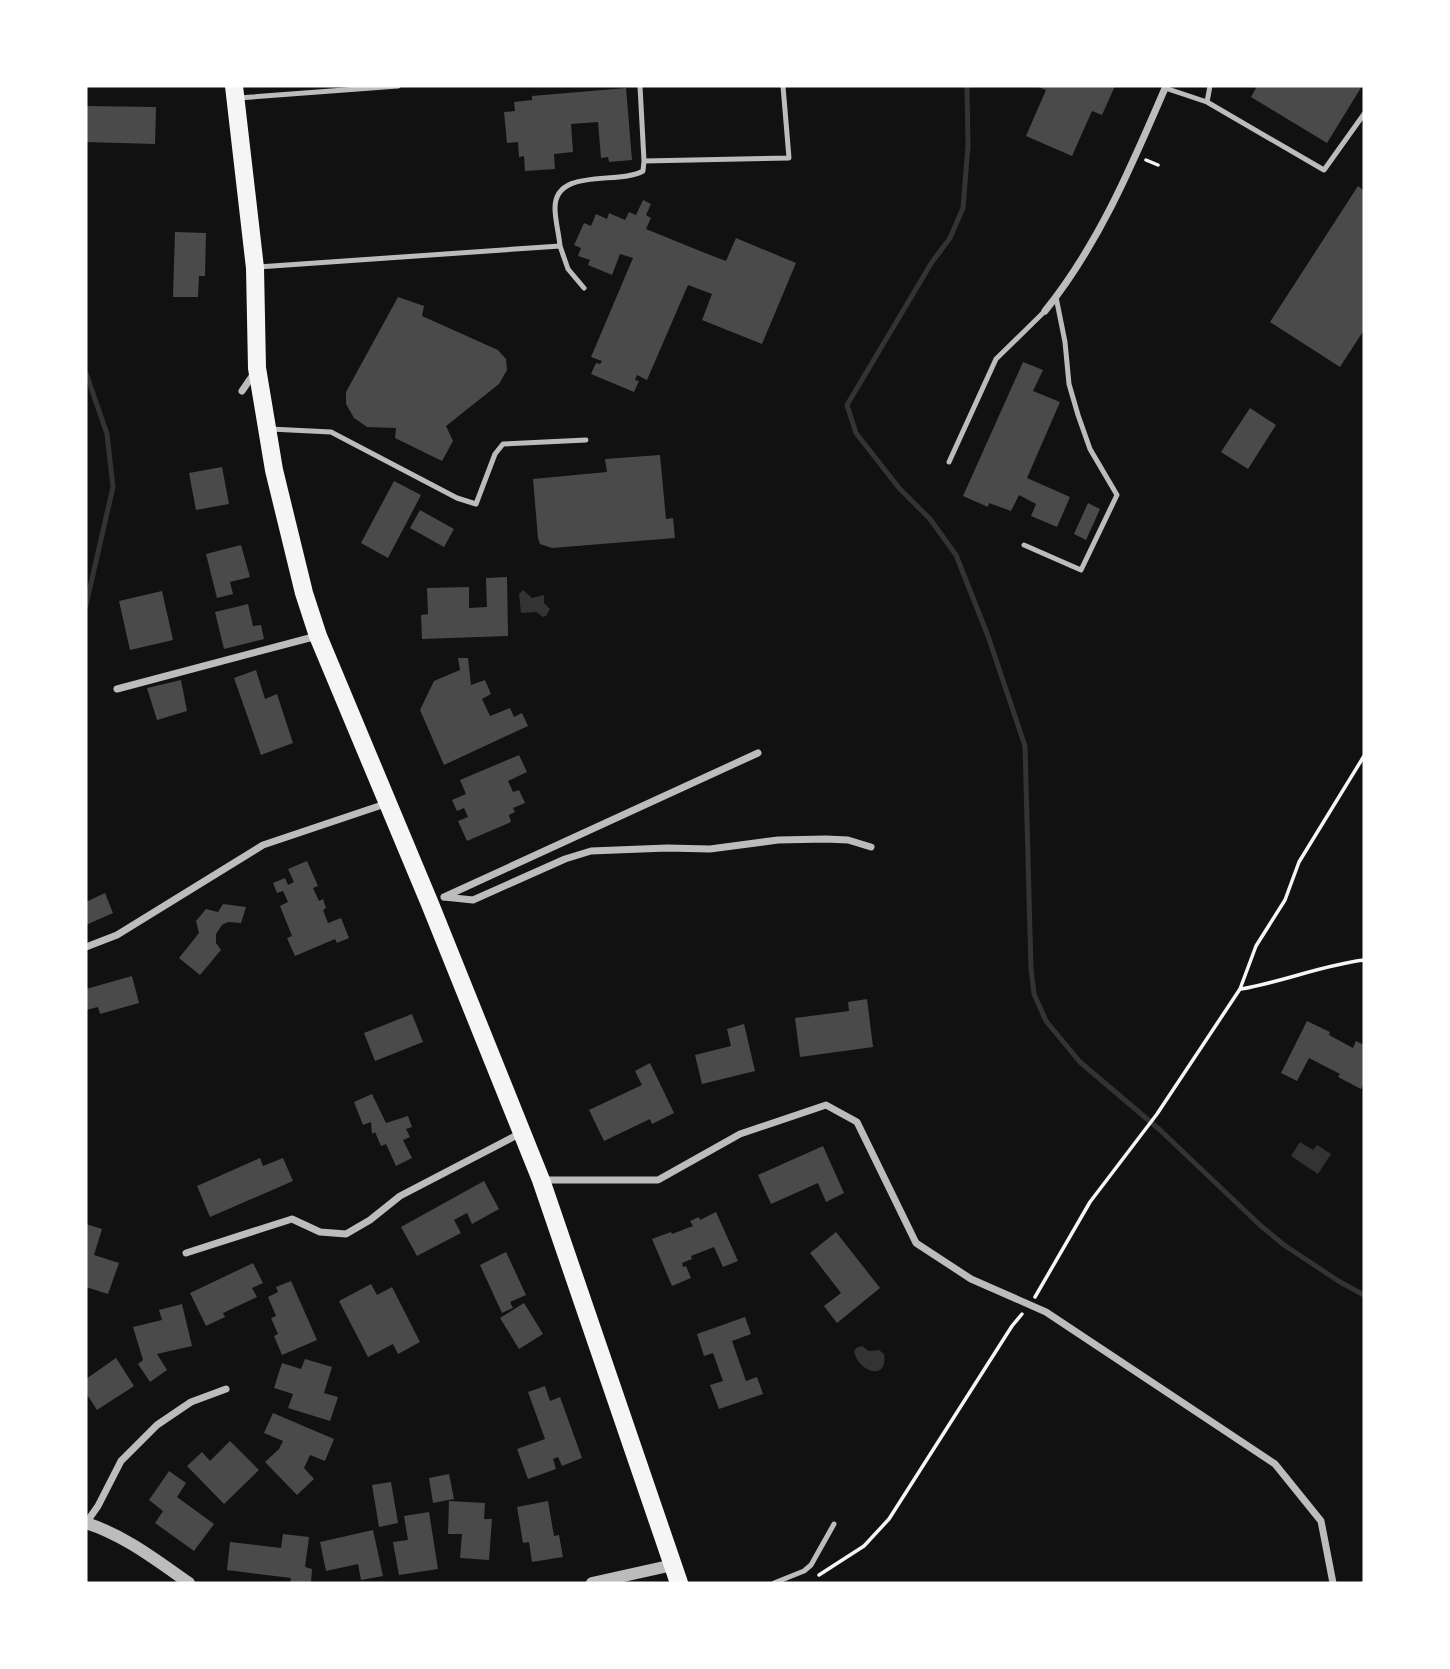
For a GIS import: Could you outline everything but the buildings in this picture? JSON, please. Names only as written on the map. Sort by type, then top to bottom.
[{"type":"main road","points":[[234,92],[255,268],[257,369],[274,470],[304,593],[318,636],[389,803],[437,900],[541,1180],[679,1583]]},
{"type":"street","points":[[1045,311],[1086,256],[1104,223],[1166,87]]},
{"type":"street","points":[[242,391],[257,369]]},
{"type":"street","points":[[117,690],[318,636]]},
{"type":"street","points":[[437,900],[758,753]]},
{"type":"street","points":[[86,947],[117,935],[262,845],[389,803]]},
{"type":"street","points":[[437,900],[472,900],[565,859],[591,851],[710,849],[778,841],[826,839],[871,847]]},
{"type":"street","points":[[541,1180],[658,1180],[740,1135],[826,1105],[857,1122],[916,1243],[971,1279],[1045,1312],[1275,1464],[1321,1521],[1333,1583]]},
{"type":"street","points":[[186,1252],[292,1219],[320,1232],[346,1234],[370,1220],[400,1196],[522,1133]]},
{"type":"street","points":[[189,1583],[124,1539],[86,1523],[121,1461],[157,1425],[191,1402],[226,1390]]},
{"type":"street","points":[[592,1583],[673,1565]]},
{"type":"lane","points":[[234,92],[398,86]]},
{"type":"lane","points":[[584,288],[568,269],[560,246],[555,206],[563,188],[572,182],[634,177],[643,171],[645,161],[640,86]]},
{"type":"lane","points":[[645,161],[789,158],[783,86]]},
{"type":"lane","points":[[1208,102],[1210,86]]},
{"type":"lane","points":[[1166,87],[1208,102],[1324,170],[1364,114]]},
{"type":"lane","points":[[255,268],[560,246]]},
{"type":"lane","points":[[1024,545],[1081,570],[1117,495],[1090,449],[1078,415],[1069,384],[1065,342],[1056,297]]},
{"type":"lane","points":[[949,462],[996,359],[1045,311]]},
{"type":"lane","points":[[267,429],[331,432],[457,498],[476,504],[495,454],[503,444],[586,440]]},
{"type":"lane","points":[[774,1583],[804,1571],[811,1565],[834,1524]]},
{"type":"path","points":[[1144,159],[1158,165]]},
{"type":"path","points":[[811,1578],[832,1568],[864,1546],[889,1519],[1012,1326],[1030,1305],[1090,1202],[1157,1114],[1240,989],[1256,946],[1285,900],[1299,862],[1364,756]]},
{"type":"path","points":[[1240,989],[1272,984],[1333,964],[1364,960]]},
{"type":"shaded area","points":[[523,590],[532,598],[544,595],[544,603],[550,609],[546,616],[536,612],[521,613],[519,594]]},
{"type":"shaded area","points":[[1300,1142],[1313,1150],[1317,1145],[1331,1154],[1318,1174],[1291,1156]]},
{"type":"shaded area","points":[[862,1346],[869,1351],[879,1350],[884,1354],[882,1368],[872,1371],[861,1365],[854,1352]]},
{"type":"waterway","points":[[967,86],[968,146],[963,208],[950,238],[932,262],[847,405],[856,433],[899,488],[930,519],[956,555],[988,636],[1025,746],[1034,994],[1046,1021],[1080,1062],[1160,1130],[1284,1245],[1364,1295]]},
{"type":"waterway","points":[[86,373],[107,434],[113,487],[86,605]]}]
